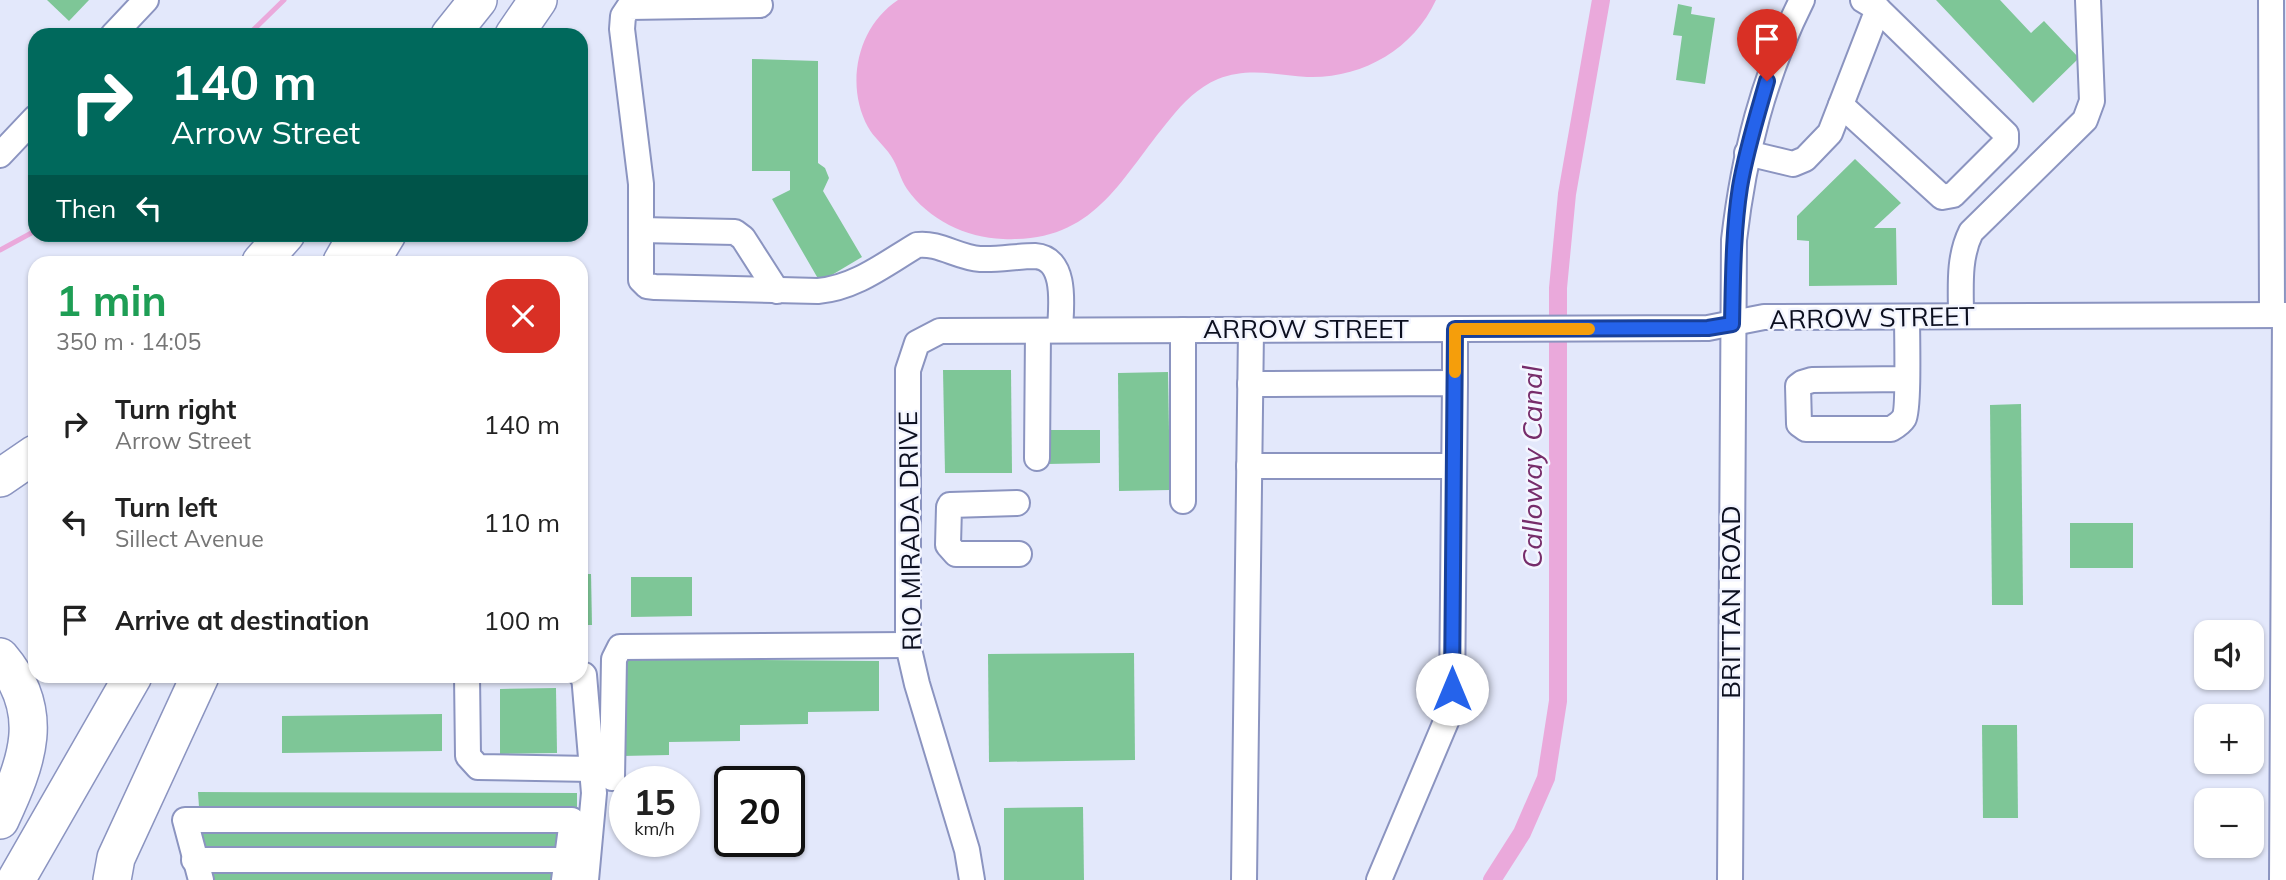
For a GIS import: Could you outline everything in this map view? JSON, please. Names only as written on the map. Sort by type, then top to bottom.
[{"type":"highway","points":[[456,28],[478,0]]},
{"type":"highway","points":[[486,28],[504,0]]},
{"type":"highway","points":[[519,28],[538,0]]},
{"type":"highway","points":[[266,256],[279,242]]},
{"type":"highway","points":[[0,478],[28,459]]},
{"type":"highway","points":[[0,657],[11,670],[26,702],[29,726],[23,766],[0,820]]},
{"type":"highway","points":[[9,870],[103,683]]},
{"type":"highway","points":[[9,870],[129,683]]},
{"type":"highway","points":[[112,880],[116,858],[197,683]]},
{"type":"street","points":[[120,28],[146,0]]},
{"type":"street","name":"BRITTAN ROAD","points":[[1730,880],[1734,240],[1740,186],[1767,81],[1802,0]]},
{"type":"street","points":[[1961,316],[1961,264],[1965,244],[1971,232],[2085,120],[2092,101],[2088,0]]},
{"type":"street","points":[[760,5],[631,3],[623,16],[622,29],[641,184],[641,280],[647,286],[818,292],[836,290],[917,245],[925,244],[979,259],[1037,256],[1047,259],[1054,265],[1058,276],[1061,300],[1049,330],[1037,458]]},
{"type":"street","points":[[1747,153],[1793,164],[1805,159],[1830,133],[1871,4],[2006,134],[2006,142],[1953,195],[1942,197],[1841,105]]},
{"type":"street","points":[[2276,7],[2279,279],[2286,368],[2282,880]]},
{"type":"street","points":[[0,156],[28,126]]},
{"type":"street","points":[[641,230],[735,232],[743,237],[777,290]]},
{"type":"street","name":"ARROW STREET","points":[[917,343],[940,331],[1574,330],[1708,328],[1765,317],[2281,315]]},
{"type":"street","points":[[1906,379],[1907,317]]},
{"type":"street","points":[[1378,880],[1450,712],[1452,701],[1455,329]]},
{"type":"street","points":[[1183,330],[1183,501]]},
{"type":"street","points":[[1244,880],[1251,330]]},
{"type":"street","name":"RIO MIRADA DRIVE","points":[[917,343],[908,370],[908,645],[917,684],[967,850],[972,880]]},
{"type":"street","points":[[1250,384],[1455,383]]},
{"type":"street","points":[[1249,466],[1454,466]]},
{"type":"street","points":[[1017,503],[950,505],[948,545],[956,554],[1019,554]]},
{"type":"street","points":[[908,546],[948,545]]},
{"type":"street","points":[[586,880],[594,793],[602,774],[614,659],[620,647],[908,645]]},
{"type":"street","points":[[467,683],[468,756],[478,767],[602,774]]},
{"type":"street","points":[[585,683],[602,774]]},
{"type":"street","points":[[186,820],[572,820],[566,870],[197,870],[186,820]]},
{"type":"shaded area","points":[[898,0],[1436,0],[1414,33],[1399,47],[1365,67],[1347,73],[1307,77],[1240,73],[1210,83],[1180,107],[1119,185],[1083,219],[1061,231],[1034,237],[1003,239],[962,231],[926,209],[907,189],[891,156],[868,127],[857,93],[859,58],[873,25],[884,11]]},
{"type":"building","points":[[47,0],[89,0],[69,21]]},
{"type":"building","points":[[1936,0],[2000,0],[2031,33],[2044,21],[2079,58],[2033,103]]},
{"type":"building","points":[[1678,4],[1692,7],[1691,14],[1715,18],[1705,84],[1676,80],[1682,36],[1673,35]]},
{"type":"building","points":[[752,59],[818,61],[818,163],[825,168],[829,178],[823,191],[862,257],[820,282],[772,199],[790,190],[790,171],[752,171]]},
{"type":"building","points":[[1855,159],[1901,203],[1874,228],[1896,228],[1897,285],[1809,286],[1809,241],[1797,240],[1797,216]]},
{"type":"building","points":[[943,370],[1011,370],[1012,473],[945,473]]},
{"type":"building","points":[[1168,372],[1170,490],[1119,491],[1118,373]]},
{"type":"building","points":[[2021,404],[2023,605],[1992,605],[1990,405]]},
{"type":"building","points":[[1047,430],[1100,430],[1100,463],[1047,464]]},
{"type":"building","points":[[2070,523],[2133,523],[2133,568],[2070,568]]},
{"type":"building","points":[[588,574],[591,574],[592,625],[588,625]]},
{"type":"building","points":[[631,577],[692,577],[692,616],[631,617]]},
{"type":"building","points":[[1134,653],[1135,760],[989,762],[988,654]]},
{"type":"building","points":[[622,659],[879,661],[879,711],[808,712],[808,724],[740,725],[740,741],[669,742],[669,755],[622,756]]},
{"type":"building","points":[[556,688],[557,753],[500,754],[500,689]]},
{"type":"building","points":[[442,714],[442,751],[282,753],[282,716]]},
{"type":"building","points":[[1982,725],[2017,725],[2018,818],[1983,818]]},
{"type":"building","points":[[198,792],[577,793],[577,807],[199,807]]},
{"type":"building","points":[[1083,807],[1084,880],[1004,880],[1004,808]]},
{"type":"building","points":[[200,831],[561,832],[561,851],[200,851]]},
{"type":"building","points":[[207,867],[555,868],[555,880],[207,880]]},
{"type":"waterway","points":[[255,28],[284,0]]},
{"type":"waterway","name":"Calloway Canal","points":[[1492,880],[1522,833],[1546,778],[1558,701],[1558,288],[1567,194],[1601,0]]},
{"type":"waterway","points":[[0,250],[28,235]]},
{"type":"slow traffic","points":[[1455,372],[1455,329],[1589,329]]},
{"type":"route","points":[[1452,689],[1455,329],[1708,328],[1732,324],[1734,240],[1740,186],[1751,133],[1767,81]]}]
